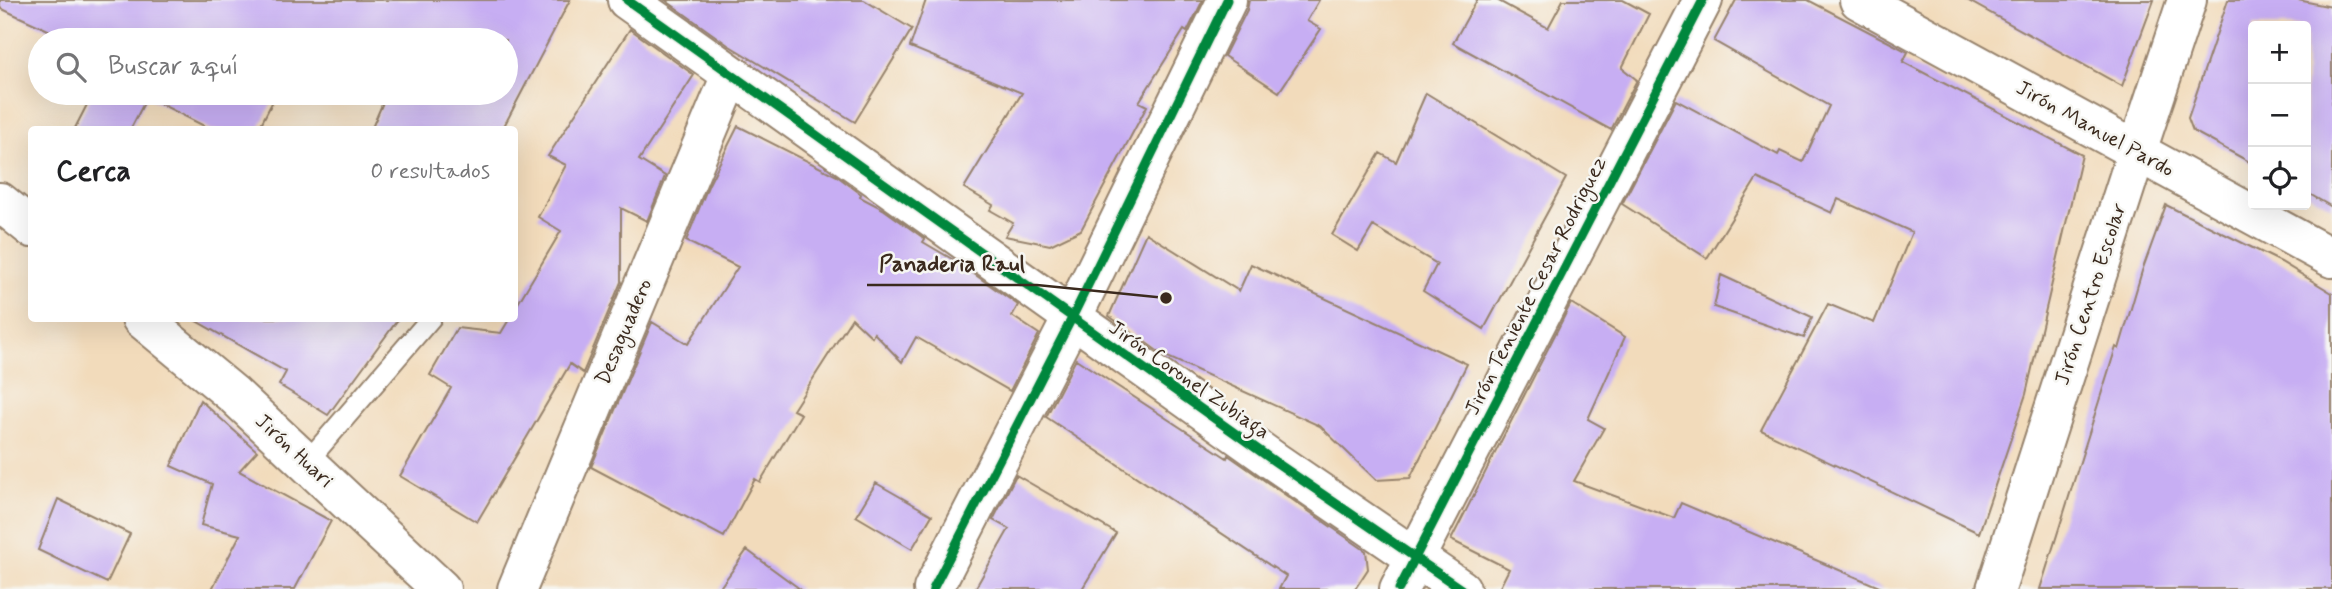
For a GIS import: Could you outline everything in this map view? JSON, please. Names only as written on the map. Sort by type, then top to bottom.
[{"type":"street","name":"Jirón Coronel Zubiaga","points":[[627,0],[1072,318],[1407,574],[1461,589]]},
{"type":"street","points":[[933,589],[1072,318],[1227,0]]},
{"type":"street","name":"Jirón Teniente Cesar Rodriguez","points":[[1407,574],[1703,0]]},
{"type":"street","name":"Jirón Manuel Pardo","points":[[1859,0],[2332,258]]},
{"type":"street","name":"Jirón Centro Escolar","points":[[1996,589],[2188,0]]},
{"type":"street","name":"Desaguadero","points":[[517,589],[731,75]]},
{"type":"street","points":[[0,202],[28,225]]},
{"type":"street","name":"Jirón Huari","points":[[146,322],[234,395],[441,589]]},
{"type":"lane","points":[[306,463],[428,322]]},
{"type":"building","points":[[0,0],[570,0],[518,99],[518,28],[44,28],[0,8]]},
{"type":"building","points":[[665,0],[864,0],[912,29],[855,122],[728,45]]},
{"type":"building","points":[[926,0],[1203,0],[1187,32],[1184,30],[1139,102],[1147,106],[1081,230],[1050,245],[1005,236],[1013,223],[990,210],[993,205],[964,188],[1022,93],[910,47]]},
{"type":"building","points":[[1249,0],[1319,0],[1307,21],[1321,29],[1279,92],[1224,56],[1247,10]]},
{"type":"building","points":[[1477,0],[1497,0],[1548,28],[1563,0],[1623,0],[1649,14],[1622,68],[1637,80],[1611,130],[1453,43]]},
{"type":"building","points":[[1736,0],[1808,0],[1908,52],[1903,62],[2082,155],[2026,394],[1979,533],[1761,430],[1828,304],[1874,323],[1912,232],[1838,199],[1832,213],[1757,178],[1707,258],[1622,204],[1676,100],[1778,155],[1780,151],[1803,162],[1829,106],[1714,41]]},
{"type":"building","points":[[1967,0],[2154,0],[2122,86]]},
{"type":"building","points":[[2228,0],[2298,0],[2332,7],[2332,207],[2311,195],[2311,21],[2248,21],[2248,161],[2193,131],[2188,118]]},
{"type":"building","points":[[630,29],[694,75],[639,160],[665,176],[647,221],[621,208],[621,282],[583,373],[570,364],[477,522],[400,476],[451,388],[430,375],[457,328],[501,333],[508,322],[518,322],[518,303],[561,231],[538,217],[566,165],[548,156]]},
{"type":"building","points":[[1426,93],[1566,178],[1484,329],[1423,291],[1437,264],[1373,226],[1358,251],[1332,235],[1380,153],[1396,162]]},
{"type":"building","points":[[87,105],[143,105],[132,126],[76,126]]},
{"type":"building","points":[[163,105],[271,105],[260,126],[204,126]]},
{"type":"building","points":[[382,105],[515,105],[504,126],[373,126]]},
{"type":"building","points":[[738,126],[837,176],[861,194],[860,197],[883,209],[925,239],[923,242],[957,262],[1018,305],[1012,316],[1039,334],[1010,391],[916,337],[902,362],[874,333],[872,337],[852,318],[793,410],[801,414],[760,482],[755,479],[724,537],[591,467],[652,322],[688,344],[738,267],[686,241],[709,184]]},
{"type":"building","points":[[2166,205],[2281,262],[2332,293],[2332,589],[2040,589],[2116,347],[2119,349],[2142,271]]},
{"type":"building","points":[[1146,233],[1239,291],[1251,264],[1467,364],[1410,478],[1376,480],[1320,426],[1163,355],[1109,316]]},
{"type":"building","points":[[1721,275],[1812,317],[1804,338],[1714,307]]},
{"type":"building","points":[[1571,303],[1625,337],[1588,419],[1604,428],[1574,481],[1674,518],[1681,503],[1884,589],[1499,589],[1509,569],[1451,540]]},
{"type":"building","points":[[198,322],[396,322],[328,415],[279,385],[286,372]]},
{"type":"building","points":[[1076,359],[1227,458],[1228,455],[1366,551],[1368,569],[1355,589],[1279,589],[1286,576],[1046,417]]},
{"type":"building","points":[[200,400],[257,451],[239,471],[331,521],[295,589],[212,589],[240,535],[201,525],[212,484],[171,466]]},
{"type":"building","points":[[1016,475],[1116,533],[1082,589],[975,589],[1009,529],[993,520]]},
{"type":"building","points":[[876,483],[932,515],[912,549],[856,516]]},
{"type":"building","points":[[58,499],[130,534],[107,583],[38,550]]},
{"type":"building","points":[[747,550],[800,589],[719,589]]},
{"type":"cycle path","points":[[627,0],[1274,461],[1461,589]]},
{"type":"cycle path","points":[[933,589],[1072,318],[1227,0]]},
{"type":"cycle path","points":[[1399,589],[1703,0]]},
{"type":"place","name":"Panaderia Raul","points":[[1166,298]]}]
